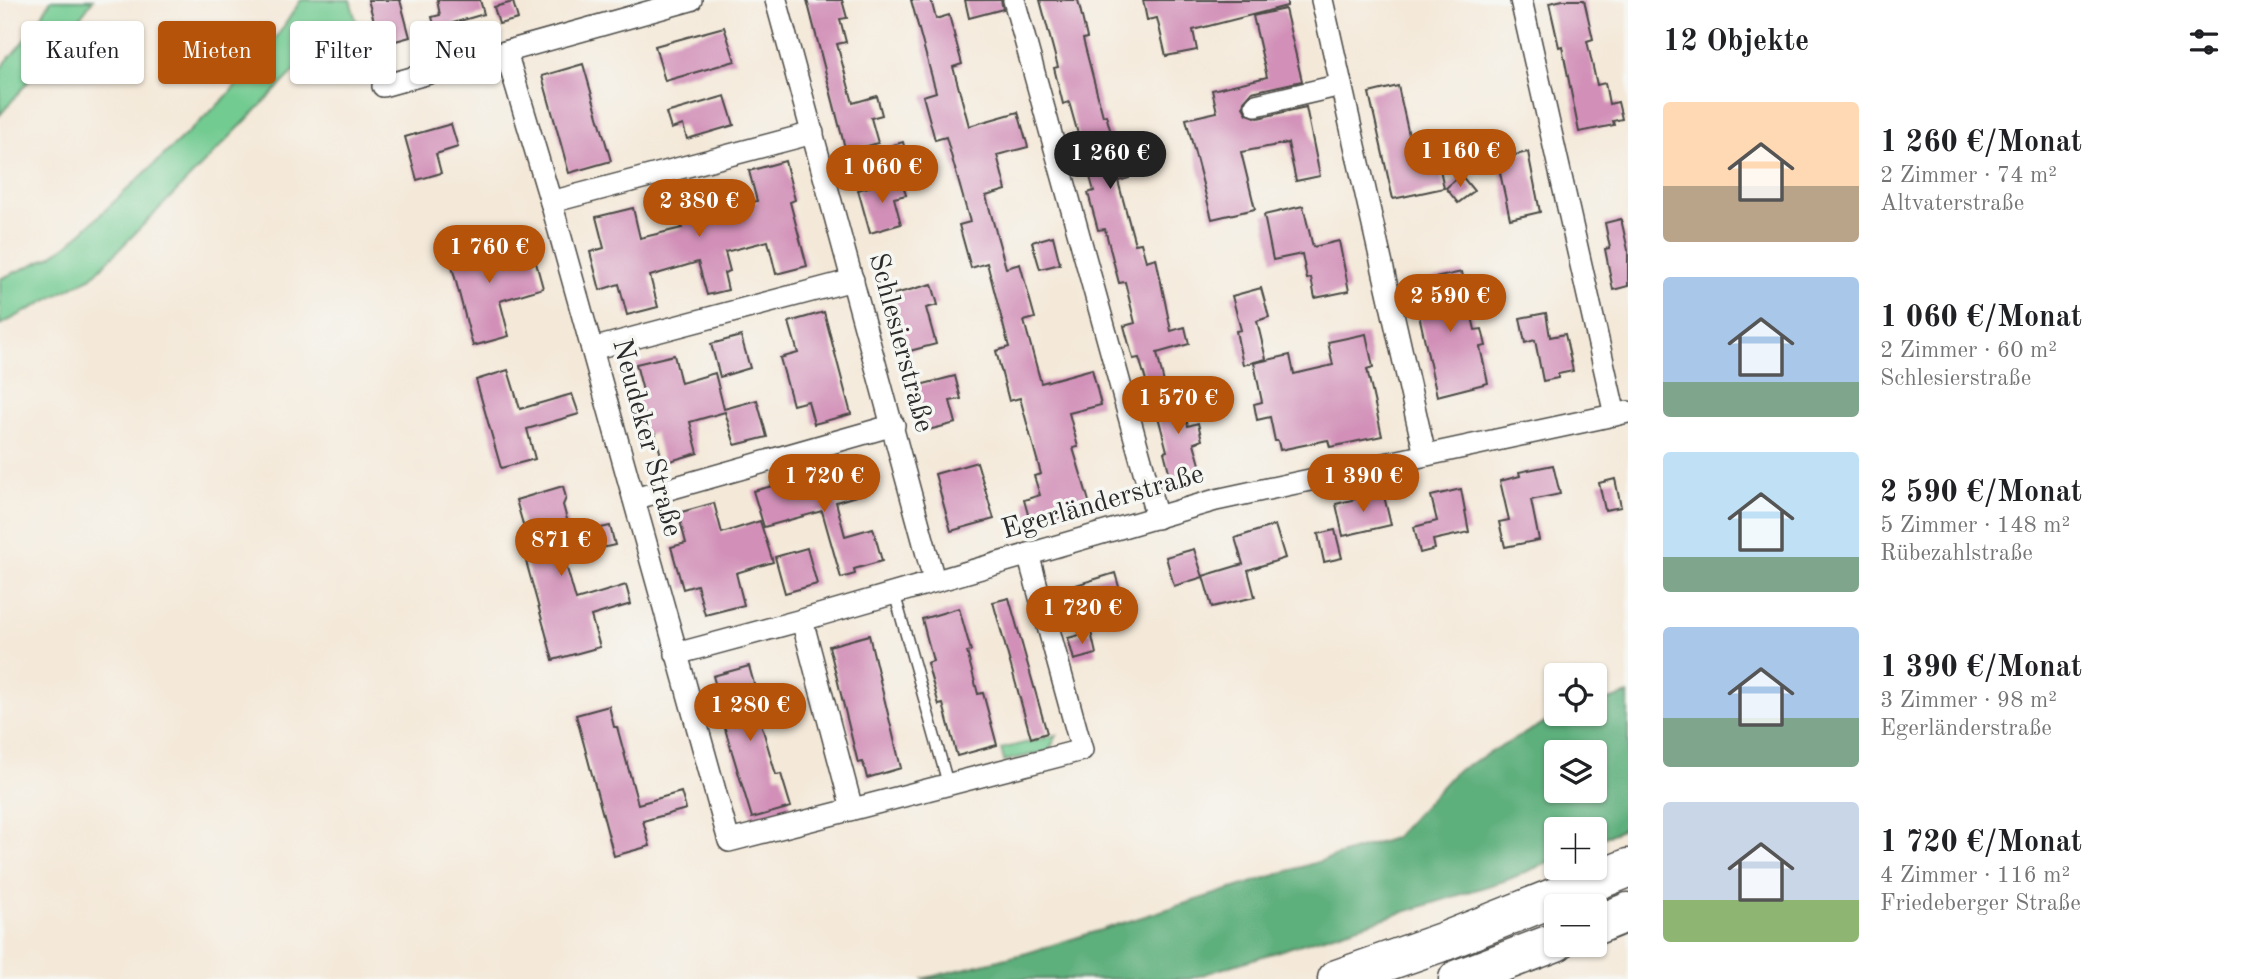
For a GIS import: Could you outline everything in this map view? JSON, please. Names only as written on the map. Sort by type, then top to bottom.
[{"type":"highway","points":[[1338,979],[1445,941],[1628,868]]},
{"type":"highway","points":[[1607,921],[1628,912]]},
{"type":"highway","points":[[1458,979],[1544,947]]},
{"type":"street","points":[[383,86],[691,0]]},
{"type":"street","name":"Schlesierstraße","points":[[776,0],[894,425],[934,580]]},
{"type":"street","points":[[1014,0],[1157,518]]},
{"type":"street","points":[[1322,0],[1425,455]]},
{"type":"street","points":[[1521,0],[1622,413]]},
{"type":"street","name":"Neudeker Straße","points":[[506,52],[551,202],[729,841],[852,809]]},
{"type":"street","points":[[1256,105],[1341,85]]},
{"type":"street","points":[[551,202],[813,133]]},
{"type":"street","points":[[592,349],[853,280]]},
{"type":"street","name":"Egerländerstraße","points":[[676,654],[1216,500],[1622,413]]},
{"type":"street","points":[[634,499],[894,425]]},
{"type":"street","points":[[802,620],[852,809],[1083,750],[1028,554]]},
{"type":"lane","points":[[894,592],[948,784]]},
{"type":"green space","points":[[51,0],[93,0],[77,21],[39,21]]},
{"type":"green space","points":[[301,0],[350,0],[356,21],[290,21],[290,76],[92,277],[0,325],[0,279],[50,257],[70,243],[237,84],[276,84],[276,38]]},
{"type":"green space","points":[[21,44],[21,84],[26,84],[0,115],[0,69]]},
{"type":"green space","points":[[1628,694],[1628,827],[1607,836],[1607,817],[1544,817],[1544,864],[1507,880],[1189,979],[922,979],[1027,953],[1394,838],[1455,772],[1544,723],[1544,726],[1607,726],[1607,700]]},
{"type":"green space","points":[[1057,735],[1049,751],[1004,761],[1001,749]]},
{"type":"building","points":[[368,0],[400,0],[410,37],[396,41],[396,21],[374,21]]},
{"type":"building","points":[[437,0],[480,0],[484,14],[460,21],[433,21],[432,17],[440,15]]},
{"type":"building","points":[[807,0],[842,0],[847,18],[840,19],[846,42],[837,44],[853,103],[877,96],[882,115],[871,118],[878,143],[846,152]]},
{"type":"building","points":[[911,0],[931,0],[936,19],[949,15],[962,64],[953,67],[969,126],[1018,112],[1028,147],[997,155],[1006,190],[986,196],[1006,268],[1020,264],[1035,318],[1024,321],[1041,383],[1092,369],[1101,405],[1069,413],[1078,447],[1073,448],[1091,508],[1031,525],[1024,500],[1040,495],[1034,476],[1041,474],[1020,398],[1009,401],[996,351],[1009,347],[987,263],[971,268],[959,225],[970,222],[946,137],[935,140],[923,96],[936,92]]},
{"type":"building","points":[[965,0],[1001,0],[1003,9],[969,18]]},
{"type":"building","points":[[1040,0],[1078,0],[1087,38],[1083,39],[1103,116],[1106,115],[1117,154],[1122,153],[1129,178],[1118,181],[1135,244],[1141,243],[1146,261],[1156,258],[1171,331],[1185,327],[1189,344],[1157,353],[1164,383],[1148,387],[1139,358],[1133,359],[1124,326],[1135,323],[1125,282],[1119,283],[1105,229],[1098,230],[1088,193],[1094,191],[1069,102],[1063,104],[1054,68],[1058,67]]},
{"type":"building","points":[[1143,0],[1287,0],[1287,6],[1193,30],[1197,50],[1166,56],[1157,18],[1147,20]]},
{"type":"building","points":[[1584,0],[1593,39],[1587,41],[1597,85],[1605,83],[1609,104],[1618,102],[1622,119],[1613,121],[1614,125],[1579,132],[1562,46],[1559,47],[1549,3]]},
{"type":"building","points":[[513,2],[518,19],[501,23],[494,7]]},
{"type":"building","points":[[1285,9],[1302,81],[1252,92],[1244,101],[1243,107],[1247,114],[1258,118],[1306,107],[1320,176],[1296,181],[1288,143],[1241,152],[1255,209],[1212,219],[1186,119],[1217,112],[1212,90],[1267,77],[1253,16]]},
{"type":"building","points":[[724,27],[735,61],[665,81],[655,46]]},
{"type":"building","points":[[583,64],[611,161],[569,173],[542,76]]},
{"type":"building","points":[[1398,86],[1410,140],[1429,135],[1434,141],[1444,188],[1393,199],[1369,93]]},
{"type":"building","points":[[725,96],[734,125],[687,139],[683,125],[671,129],[666,113]]},
{"type":"building","points":[[451,124],[458,147],[436,154],[441,173],[417,180],[405,137]]},
{"type":"building","points":[[903,142],[911,173],[888,179],[880,149]]},
{"type":"building","points":[[1528,152],[1540,212],[1510,219],[1497,159]]},
{"type":"building","points":[[785,161],[795,200],[790,202],[807,266],[776,274],[768,241],[725,252],[730,271],[724,273],[728,290],[707,295],[698,262],[650,276],[658,307],[627,315],[619,284],[600,290],[590,252],[604,248],[596,217],[633,208],[640,238],[682,228],[673,192],[708,183],[715,212],[757,201],[749,171]]},
{"type":"building","points":[[1461,175],[1474,191],[1458,203],[1446,188]]},
{"type":"building","points":[[901,178],[906,195],[894,198],[901,224],[870,233],[858,190]]},
{"type":"building","points":[[1303,206],[1313,247],[1339,241],[1349,291],[1315,298],[1311,278],[1307,279],[1302,254],[1273,260],[1264,215]]},
{"type":"building","points":[[1621,219],[1628,250],[1628,286],[1613,290],[1605,249],[1610,248],[1605,223]]},
{"type":"building","points":[[479,230],[489,265],[533,252],[543,288],[500,301],[509,336],[473,346],[445,240]]},
{"type":"building","points":[[1053,236],[1060,264],[1040,269],[1032,242]]},
{"type":"building","points":[[1462,272],[1475,330],[1482,329],[1486,346],[1480,347],[1488,383],[1437,396],[1412,283]]},
{"type":"building","points":[[932,284],[938,305],[926,308],[936,344],[902,353],[887,296]]},
{"type":"building","points":[[1261,288],[1269,317],[1257,321],[1266,359],[1243,365],[1236,331],[1241,330],[1232,296]]},
{"type":"building","points":[[824,312],[851,414],[814,424],[808,401],[793,405],[780,358],[798,353],[789,322]]},
{"type":"building","points":[[1546,313],[1550,337],[1565,334],[1573,371],[1543,381],[1535,340],[1525,343],[1520,318]]},
{"type":"building","points":[[1366,334],[1373,367],[1367,369],[1382,436],[1330,447],[1328,440],[1280,450],[1278,441],[1275,441],[1270,417],[1257,420],[1254,404],[1262,402],[1254,363],[1290,355],[1294,374],[1333,365],[1328,342]]},
{"type":"building","points":[[741,336],[750,368],[720,377],[711,344]]},
{"type":"building","points":[[674,355],[681,383],[715,373],[724,409],[757,400],[767,437],[735,445],[725,412],[690,422],[698,453],[663,463],[655,433],[639,438],[628,399],[644,395],[636,364]]},
{"type":"building","points":[[508,370],[520,409],[572,394],[579,414],[527,429],[535,459],[501,468],[476,380]]},
{"type":"building","points":[[955,376],[961,399],[950,401],[956,423],[924,431],[912,387]]},
{"type":"building","points":[[1178,386],[1188,426],[1198,423],[1202,440],[1194,443],[1203,475],[1172,483],[1152,393]]},
{"type":"building","points":[[856,462],[866,493],[836,502],[845,536],[873,528],[882,561],[854,569],[855,574],[841,578],[822,511],[764,527],[753,491],[792,481],[794,488],[829,478],[827,471]]},
{"type":"building","points":[[977,462],[994,519],[951,531],[935,474]]},
{"type":"building","points":[[1553,465],[1560,494],[1531,500],[1539,540],[1505,547],[1499,522],[1509,520],[1500,481],[1520,476],[1519,472]]},
{"type":"building","points":[[1615,479],[1621,507],[1605,510],[1599,483]]},
{"type":"building","points":[[563,486],[566,498],[563,505],[575,548],[562,551],[576,600],[626,585],[631,604],[591,616],[600,647],[553,660],[526,561],[533,559],[516,500]]},
{"type":"building","points":[[1461,489],[1469,532],[1433,540],[1435,549],[1420,553],[1414,527],[1437,521],[1431,496]]},
{"type":"building","points":[[1383,492],[1391,525],[1343,536],[1336,504]]},
{"type":"building","points":[[714,503],[722,533],[760,521],[773,562],[736,573],[744,605],[705,615],[697,585],[683,589],[671,547],[686,543],[678,513]]},
{"type":"building","points":[[1275,525],[1285,558],[1248,570],[1255,597],[1212,607],[1203,576],[1243,564],[1235,538]]},
{"type":"building","points":[[610,526],[615,545],[597,549],[592,530]]},
{"type":"building","points":[[1335,530],[1342,558],[1324,562],[1318,534]]},
{"type":"building","points":[[807,548],[817,584],[785,593],[775,557]]},
{"type":"building","points":[[1194,549],[1203,577],[1174,586],[1166,557]]},
{"type":"building","points":[[1115,573],[1124,604],[1083,617],[1073,586]]},
{"type":"building","points":[[1009,598],[1047,733],[1031,738],[993,602]]},
{"type":"building","points":[[959,608],[971,651],[967,652],[978,694],[983,693],[997,745],[957,756],[943,704],[939,705],[927,663],[933,661],[922,619]]},
{"type":"building","points":[[1091,632],[1096,654],[1074,660],[1068,638]]},
{"type":"building","points":[[869,635],[901,768],[867,778],[863,762],[858,763],[829,646]]},
{"type":"building","points":[[749,666],[758,698],[754,699],[776,775],[781,774],[791,807],[752,818],[719,709],[722,708],[713,676]]},
{"type":"building","points":[[609,706],[638,804],[681,792],[686,809],[643,821],[650,846],[614,856],[576,715]]}]
